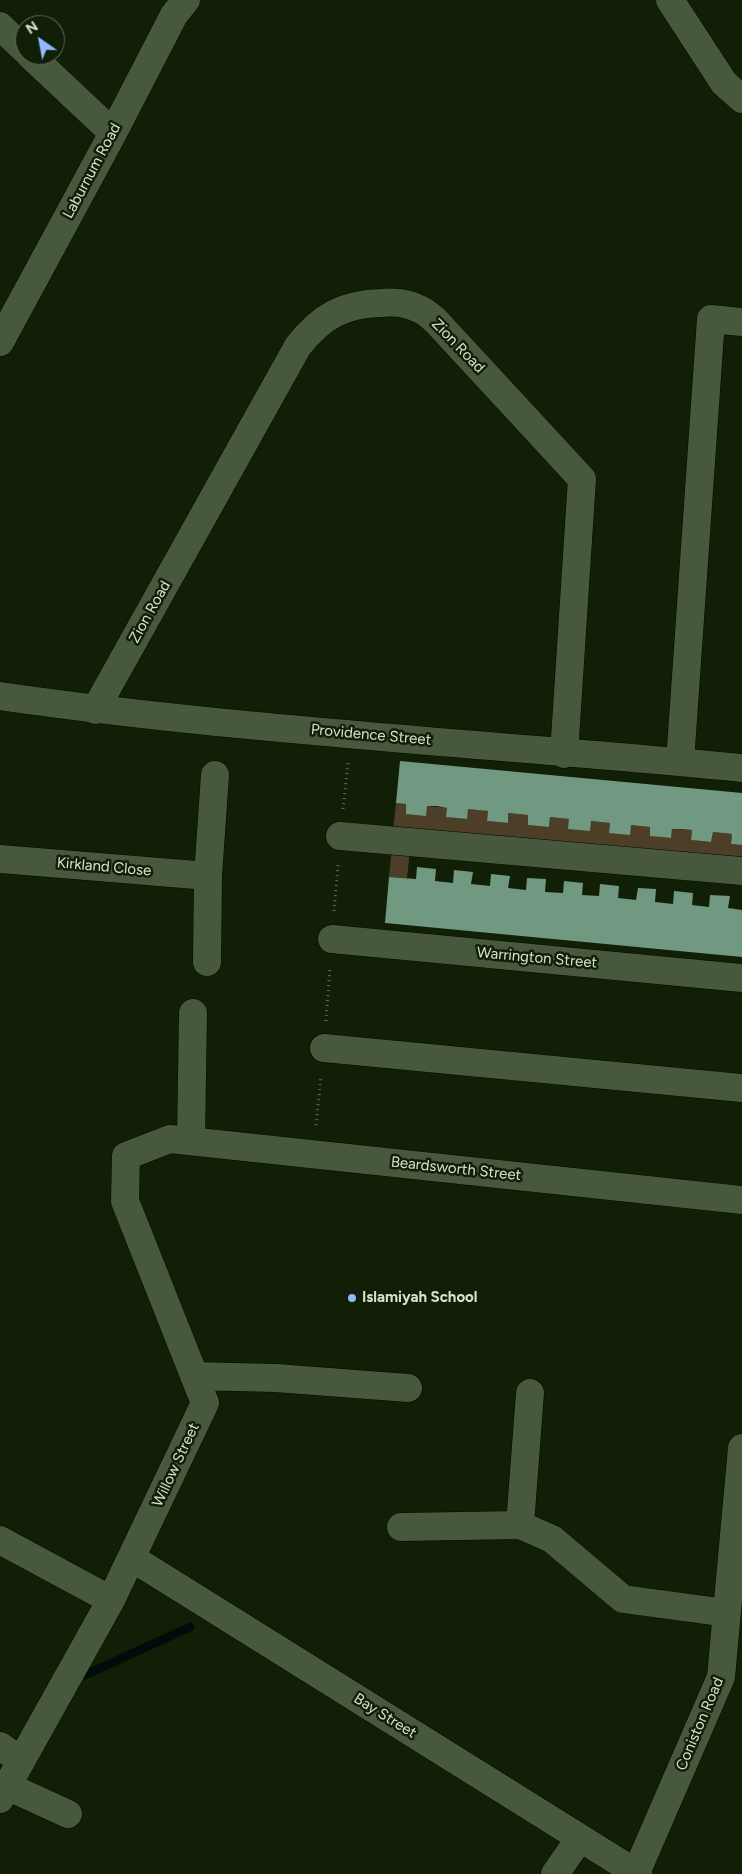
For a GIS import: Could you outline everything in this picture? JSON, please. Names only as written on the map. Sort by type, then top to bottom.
[{"type":"street","name":"Laburnum Road","points":[[0,342],[113,133],[174,15],[186,0]]},
{"type":"street","points":[[670,0],[724,83],[742,99]]},
{"type":"street","points":[[0,26],[15,40]]},
{"type":"street","points":[[41,65],[113,133]]},
{"type":"street","name":"Zion Road","points":[[96,710],[298,346],[318,323],[346,307],[390,302],[419,309],[435,320],[582,479],[564,754]]},
{"type":"street","points":[[680,762],[710,319],[742,322]]},
{"type":"street","name":"Providence Street","points":[[0,696],[96,710],[564,754],[742,768]]},
{"type":"street","points":[[207,962],[208,876],[215,774]]},
{"type":"street","points":[[340,836],[742,872]]},
{"type":"street","name":"Kirkland Close","points":[[0,859],[208,876]]},
{"type":"street","name":"Warrington Street","points":[[332,939],[742,978]]},
{"type":"street","points":[[180,1140],[193,1013]]},
{"type":"street","points":[[324,1048],[742,1088]]},
{"type":"street","name":"Beardsworth Street","points":[[180,1140],[742,1200]]},
{"type":"street","name":"Willow Street","points":[[4,1793],[11,1754],[111,1600],[205,1404],[125,1201],[126,1156],[180,1140]]},
{"type":"street","points":[[194,1376],[276,1378],[408,1388]]},
{"type":"street","points":[[520,1525],[530,1392]]},
{"type":"street","name":"Coniston Road","points":[[637,1873],[732,1681],[727,1613],[738,1538],[742,1448]]},
{"type":"street","points":[[401,1527],[520,1525],[552,1539],[624,1599],[727,1613]]},
{"type":"street","points":[[0,1540],[111,1600]]},
{"type":"street","name":"Bay Street","points":[[132,1558],[637,1873]]},
{"type":"street","points":[[4,1793],[68,1814]]},
{"type":"street","points":[[555,1874],[580,1838]]},
{"type":"shaded area","points":[[396,803],[406,804],[406,814],[415,814],[427,806],[447,808],[447,817],[466,819],[468,809],[488,811],[487,821],[507,823],[508,813],[528,815],[528,825],[549,827],[550,817],[610,823],[609,833],[631,825],[650,827],[650,836],[671,838],[672,829],[692,830],[691,840],[711,842],[713,832],[732,834],[731,844],[742,845],[742,865],[393,832]]},
{"type":"shaded area","points":[[392,848],[410,849],[407,878],[389,877]]},
{"type":"building","points":[[400,761],[742,793],[742,845],[731,844],[732,834],[713,832],[711,842],[691,840],[692,830],[672,829],[671,838],[650,836],[650,827],[631,825],[630,835],[609,833],[610,823],[591,821],[590,831],[568,829],[569,819],[550,817],[549,827],[528,825],[528,815],[508,813],[508,823],[487,821],[488,811],[468,809],[467,819],[446,817],[447,808],[437,806],[427,806],[426,816],[406,814],[406,804],[396,803]]},
{"type":"building","points":[[417,867],[436,869],[435,881],[453,883],[454,870],[473,872],[471,884],[490,886],[491,874],[510,876],[508,888],[526,890],[527,878],[546,879],[545,892],[563,893],[564,881],[583,883],[582,895],[599,896],[600,884],[619,886],[618,898],[636,900],[638,888],[656,889],[655,902],[673,904],[674,891],[693,893],[692,905],[709,907],[710,895],[730,896],[728,908],[742,910],[742,957],[385,923],[389,877],[416,879]]},
{"type":"waterway","points":[[85,1675],[190,1627]]},
{"type":"place","name":"Islamiyah School","points":[[352,1298]]}]
